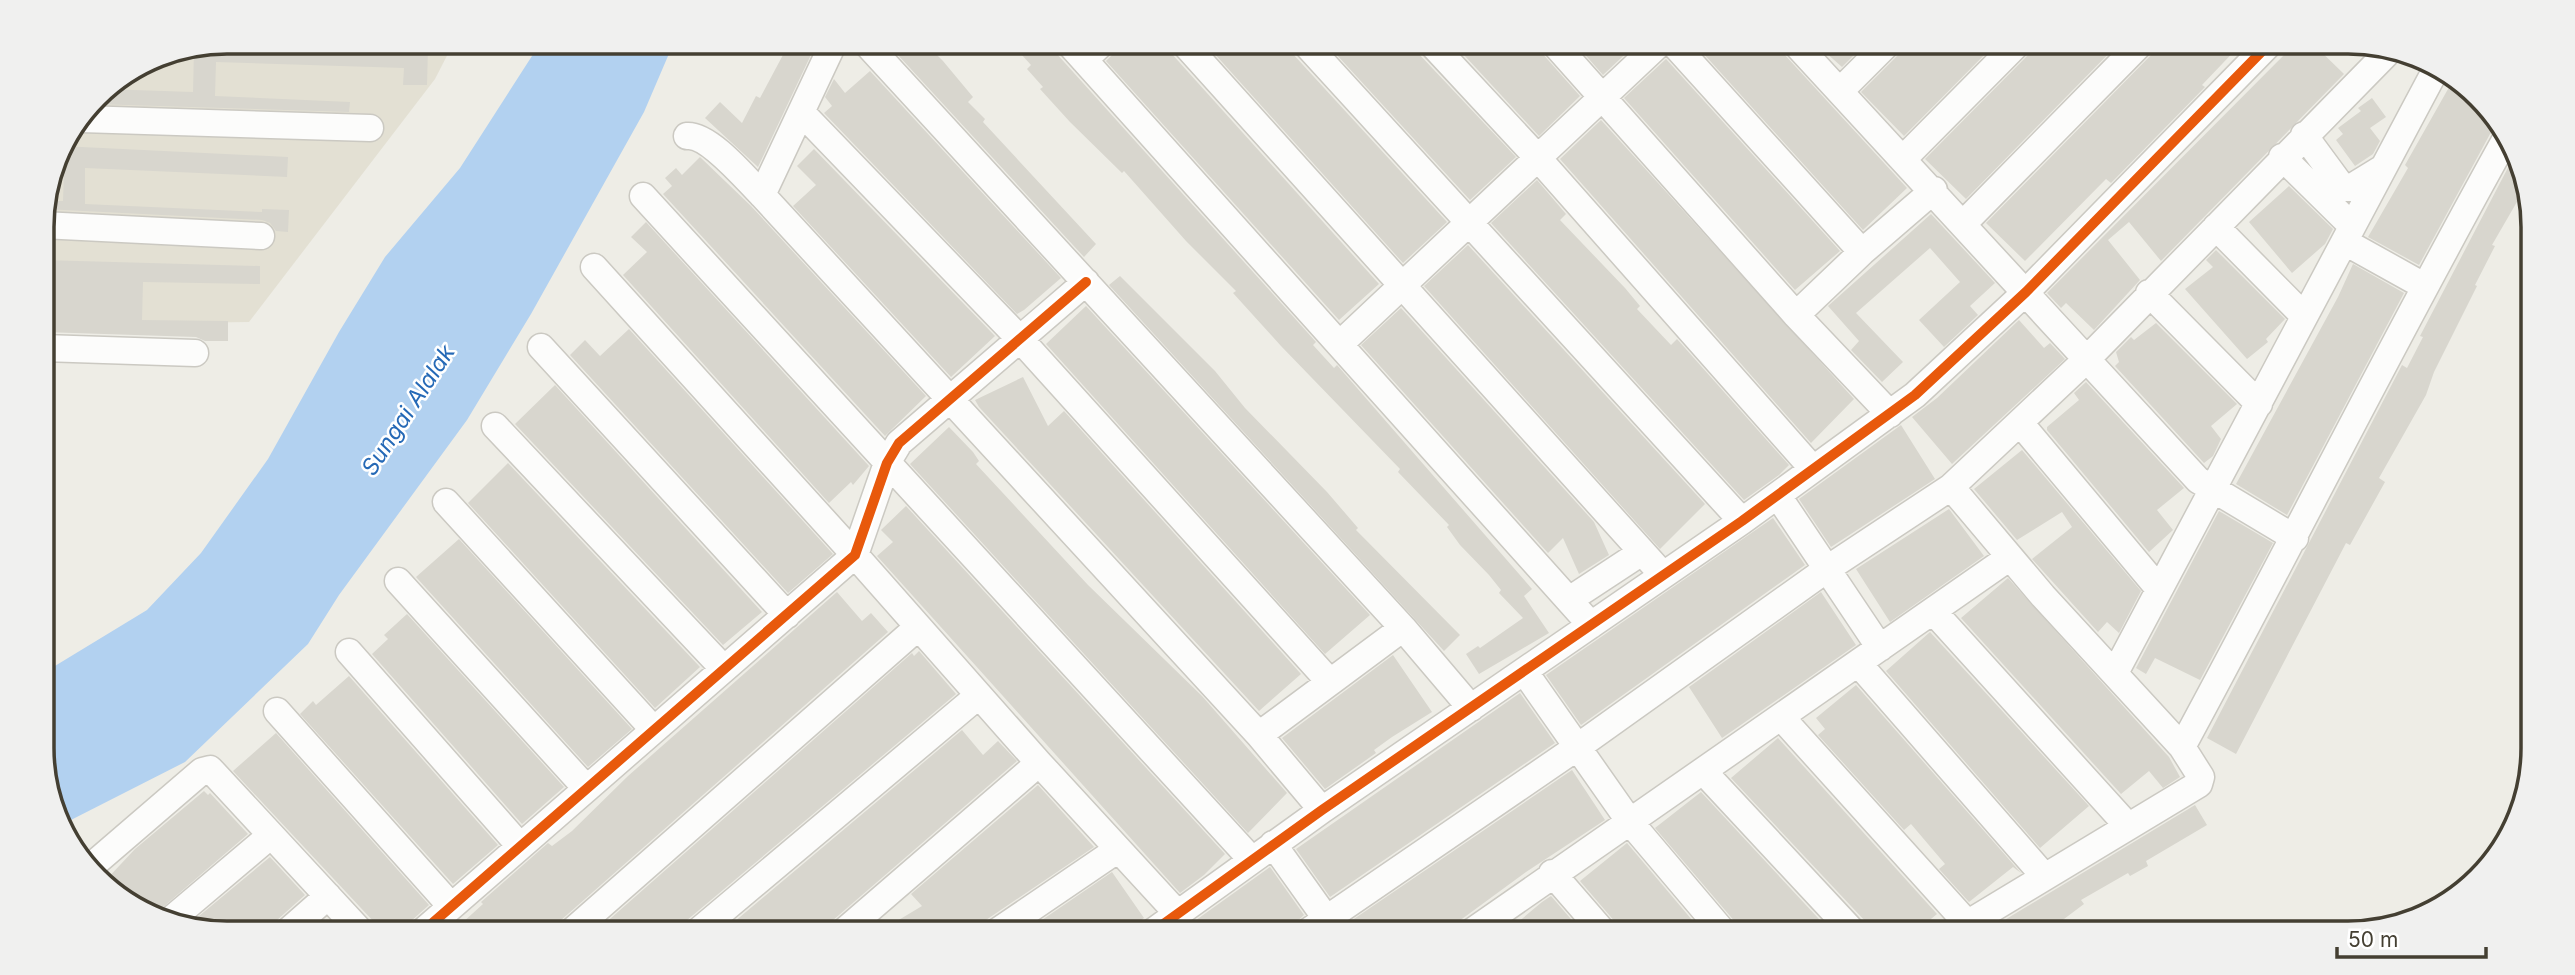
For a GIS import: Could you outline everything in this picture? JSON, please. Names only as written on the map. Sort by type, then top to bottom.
[{"type":"street","points":[[762,195],[829,54]]},
{"type":"street","points":[[876,54],[1403,628],[1471,708]]},
{"type":"street","points":[[1090,54],[1340,343],[1591,625]]},
{"type":"street","points":[[1194,54],[1663,575]]},
{"type":"street","points":[[1315,54],[1742,521]]},
{"type":"street","points":[[1441,54],[1537,157],[1813,469]]},
{"type":"street","points":[[1564,54],[1796,315],[1890,414]]},
{"type":"street","points":[[1340,343],[1647,54]]},
{"type":"street","points":[[1683,54],[1862,252]]},
{"type":"street","points":[[1805,54],[1934,190],[2198,480],[2295,538]]},
{"type":"street","points":[[1840,91],[1877,54]]},
{"type":"street","points":[[1904,158],[2007,54]]},
{"type":"street","points":[[1964,223],[2130,54]]},
{"type":"street","points":[[1169,921],[1273,844],[1778,496],[1890,414],[1935,377],[2026,292],[2259,54]]},
{"type":"street","points":[[1334,920],[1827,569],[1951,487],[2087,359],[2382,58]]},
{"type":"street","points":[[2115,673],[2214,492],[2304,315],[2432,76]]},
{"type":"street","points":[[802,113],[1020,339],[1329,681]]},
{"type":"street","points":[[92,119],[370,128]]},
{"type":"street","points":[[687,136],[694,135],[710,145],[762,195],[1259,735],[1322,810]]},
{"type":"street","points":[[2304,135],[2343,188],[2350,188],[2383,168]]},
{"type":"street","points":[[2182,747],[2295,538],[2424,286],[2501,147]]},
{"type":"street","points":[[2282,157],[2348,234],[2424,286]]},
{"type":"street","points":[[1796,315],[1862,252],[1934,190]]},
{"type":"street","points":[[643,196],[1252,860]]},
{"type":"street","points":[[55,226],[261,236]]},
{"type":"street","points":[[2216,227],[2304,315]]},
{"type":"street","points":[[594,267],[1117,850],[1178,914]]},
{"type":"street","points":[[435,921],[855,555],[887,463],[899,443],[1086,282]]},
{"type":"street","points":[[2149,293],[2259,404]]},
{"type":"street","points":[[541,347],[787,615]]},
{"type":"street","points":[[55,348],[195,353]]},
{"type":"street","points":[[2021,424],[2159,589]]},
{"type":"street","points":[[495,426],[724,669]]},
{"type":"street","points":[[1951,487],[2010,557],[2182,747],[2200,773],[2199,784],[1973,920]]},
{"type":"street","points":[[1778,496],[1880,648]]},
{"type":"street","points":[[446,502],[654,730]]},
{"type":"street","points":[[1569,600],[1642,552]]},
{"type":"street","points":[[1491,920],[1552,873],[1630,822],[2010,557]]},
{"type":"street","points":[[398,581],[586,788]]},
{"type":"street","points":[[1933,611],[2127,825]]},
{"type":"street","points":[[584,921],[917,628]]},
{"type":"street","points":[[1259,735],[1403,628]]},
{"type":"street","points":[[349,652],[520,846]]},
{"type":"street","points":[[1857,663],[2044,876]]},
{"type":"street","points":[[1524,671],[1630,822],[1713,920]]},
{"type":"street","points":[[711,921],[978,696]]},
{"type":"street","points":[[277,711],[452,906]]},
{"type":"street","points":[[1781,717],[1953,920]]},
{"type":"street","points":[[856,921],[1039,763]]},
{"type":"street","points":[[97,862],[206,770],[214,772],[351,921]]},
{"type":"street","points":[[1703,771],[1842,920]]},
{"type":"street","points":[[178,913],[271,835]]},
{"type":"street","points":[[1273,844],[1319,920]]},
{"type":"street","points":[[1013,921],[1117,850]]},
{"type":"street","points":[[1552,873],[1593,920]]},
{"type":"street","points":[[300,921],[328,896]]},
{"type":"shaded area","points":[[228,54],[448,54],[435,79],[249,322],[55,325],[56,205],[67,161],[90,122],[113,97],[141,77],[183,60]]},
{"type":"water","name":"Sungai Alalak","points":[[533,54],[669,54],[644,112],[531,314],[467,420],[339,595],[308,644],[185,762],[70,820],[63,803],[55,759],[54,666],[147,610],[201,553],[268,459],[339,332],[385,257],[460,168]]},
{"type":"building","points":[[428,54],[427,85],[403,85],[404,68],[216,62],[215,96],[350,102],[349,112],[106,104],[123,90],[193,92],[194,58],[205,56]]},
{"type":"building","points":[[783,54],[811,54],[758,167],[705,118],[720,102],[742,123],[756,96],[760,98]]},
{"type":"building","points":[[897,54],[936,54],[943,61],[973,97],[968,102],[985,119],[983,122],[1096,244],[1084,257]]},
{"type":"building","points":[[1021,54],[1057,54],[1316,342],[1313,345],[1334,368],[1337,365],[1532,589],[1524,596],[1549,633],[1479,674],[1466,654],[1478,646],[1480,648],[1523,618],[1499,593],[1501,590],[1489,575],[1460,545],[1447,527],[1449,525],[1398,472],[1400,469],[1281,346],[1233,293],[1236,291],[1186,241],[1124,171],[1122,173],[1040,89],[1043,87],[1027,69],[1031,65]]},
{"type":"building","points":[[1113,54],[1172,54],[1379,284],[1339,320],[1106,61]]},
{"type":"building","points":[[1215,54],[1293,54],[1447,222],[1403,263]]},
{"type":"building","points":[[1336,54],[1419,54],[1516,157],[1470,200]]},
{"type":"building","points":[[1463,54],[1543,54],[1580,96],[1539,136]]},
{"type":"building","points":[[1585,54],[1625,54],[1603,75]]},
{"type":"building","points":[[1704,54],[1784,54],[1907,188],[1863,230]]},
{"type":"building","points":[[1827,54],[1855,54],[1842,67]]},
{"type":"building","points":[[1899,54],[1985,54],[1904,136],[1861,92]]},
{"type":"building","points":[[2029,54],[2108,54],[1966,199],[1925,159]]},
{"type":"building","points":[[2152,54],[2232,54],[2202,85],[2205,87],[2111,183],[2106,179],[2025,261],[1986,223]]},
{"type":"building","points":[[2285,54],[2323,54],[2344,74],[2161,261],[2129,222],[2108,240],[2140,280],[2094,330],[2066,303],[2061,308],[2047,293]]},
{"type":"building","points":[[1666,59],[1840,251],[1795,290],[1624,98]]},
{"type":"building","points":[[870,71],[1061,278],[1024,310],[1017,314],[824,113],[832,106],[825,97],[834,79],[845,93]]},
{"type":"building","points":[[2449,87],[2470,105],[2492,132],[2419,265],[2368,237],[2408,168],[2405,165]]},
{"type":"building","points":[[2372,98],[2386,117],[2370,128],[2380,141],[2373,154],[2355,166],[2336,140],[2343,134],[2338,128],[2361,111],[2358,108]]},
{"type":"building","points":[[1601,120],[1854,399],[1811,443],[1560,159]]},
{"type":"building","points":[[74,147],[288,157],[287,177],[85,168],[85,204],[262,212],[262,209],[289,210],[288,232],[276,231],[270,223],[262,220],[56,210],[57,201],[63,201],[64,170]]},
{"type":"building","points":[[814,149],[995,336],[951,377],[793,206],[816,185],[797,166]]},
{"type":"building","points":[[700,157],[751,206],[926,396],[885,436],[663,194],[672,186],[665,178],[676,168],[682,175]]},
{"type":"building","points":[[2509,165],[2518,200],[2492,245],[2495,246],[2434,372],[2426,395],[2379,478],[2385,482],[2350,545],[2346,543],[2236,754],[2207,738],[2402,365],[2407,368],[2423,337],[2420,336]]},
{"type":"building","points":[[1537,180],[1566,214],[1560,220],[1625,288],[1640,306],[1637,309],[1671,345],[1677,339],[1789,465],[1779,475],[1744,500],[1491,223]]},
{"type":"building","points":[[2289,186],[2333,229],[2325,244],[2292,273],[2249,222]]},
{"type":"building","points":[[1931,214],[1995,283],[1970,306],[1978,315],[1944,347],[1919,320],[1960,282],[1930,248],[1856,313],[1903,362],[1882,382],[1851,350],[1859,341],[1828,306]]},
{"type":"building","points":[[646,222],[869,466],[853,485],[851,482],[829,503],[623,275],[647,252],[631,237]]},
{"type":"building","points":[[1468,245],[1705,504],[1660,549],[1424,286]]},
{"type":"building","points":[[2216,250],[2285,319],[2266,339],[2268,342],[2247,359],[2185,289],[2213,267],[2206,260]]},
{"type":"building","points":[[55,260],[260,266],[260,284],[143,282],[142,320],[228,321],[228,341],[205,341],[196,337],[55,332]]},
{"type":"building","points":[[2353,264],[2404,293],[2287,515],[2236,484],[2338,297]]},
{"type":"building","points":[[1120,276],[1215,371],[1245,408],[1327,492],[1358,528],[1356,530],[1460,635],[1444,651],[1109,285]]},
{"type":"building","points":[[1086,306],[1370,615],[1325,654],[1046,344]]},
{"type":"building","points":[[1401,308],[1594,522],[1609,555],[1579,574],[1563,538],[1548,553],[1361,345]]},
{"type":"building","points":[[2019,320],[2044,348],[2050,343],[2065,359],[1952,464],[1912,417],[1937,398]]},
{"type":"building","points":[[2156,323],[2237,404],[2211,426],[2221,439],[2213,456],[2204,463],[2115,366],[2119,362],[2116,352],[2131,337],[2134,340]]},
{"type":"building","points":[[629,329],[833,554],[788,593],[570,355],[585,340],[600,356]]},
{"type":"building","points":[[1023,377],[1048,426],[1064,411],[1301,674],[1259,711],[979,407],[975,400]]},
{"type":"building","points":[[2086,382],[2184,488],[2157,510],[2173,530],[2149,552],[2047,430],[2047,427],[2079,400],[2074,393]]},
{"type":"building","points":[[555,385],[762,612],[723,645],[515,424]]},
{"type":"building","points":[[1901,425],[1935,479],[1831,547],[1799,499]]},
{"type":"building","points":[[949,427],[973,452],[979,461],[976,464],[1088,585],[1202,696],[1287,793],[1248,833],[910,464]]},
{"type":"building","points":[[2022,450],[2141,591],[2119,633],[2107,622],[2098,632],[2032,559],[2072,527],[2062,512],[2017,540],[1974,489]]},
{"type":"building","points":[[508,463],[700,667],[655,708],[468,503]]},
{"type":"building","points":[[906,506],[1225,854],[1204,875],[1180,893],[877,556],[893,542],[881,530]]},
{"type":"building","points":[[1949,509],[1984,556],[1890,622],[1856,569]]},
{"type":"building","points":[[2219,511],[2273,543],[2200,680],[2155,658],[2146,674],[2136,668]]},
{"type":"building","points":[[1773,518],[1805,565],[1581,725],[1546,675]]},
{"type":"building","points":[[459,539],[632,729],[588,767],[416,577]]},
{"type":"building","points":[[2008,578],[2169,757],[2180,777],[2163,788],[2149,771],[2121,794],[1961,618]]},
{"type":"building","points":[[837,592],[862,621],[871,613],[888,632],[560,921],[464,921],[483,904],[481,902],[548,843],[552,846],[572,831],[628,776]]},
{"type":"building","points":[[1821,592],[1856,645],[1722,738],[1689,687]]},
{"type":"building","points":[[407,614],[564,787],[522,824],[372,654],[388,639],[384,635]]},
{"type":"building","points":[[1930,632],[2089,806],[2040,848],[1886,671]]},
{"type":"building","points":[[919,651],[956,694],[686,921],[608,921],[912,653],[914,656]]},
{"type":"building","points":[[1393,655],[1432,712],[1392,737],[1374,750],[1376,753],[1325,789],[1282,738]]},
{"type":"building","points":[[349,676],[498,845],[453,884],[300,714],[313,701],[316,705]]},
{"type":"building","points":[[1856,685],[2021,873],[2013,867],[1969,902],[1939,869],[1945,864],[1911,824],[1904,830],[1818,735],[1825,729],[1816,718]]},
{"type":"building","points":[[1520,693],[1555,743],[1330,897],[1296,849]]},
{"type":"building","points":[[962,730],[983,755],[998,741],[1017,761],[832,921],[736,921]]},
{"type":"building","points":[[276,733],[429,905],[411,921],[373,921],[233,771]]},
{"type":"building","points":[[1778,738],[1937,914],[1929,920],[1864,920],[1731,778]]},
{"type":"building","points":[[1572,770],[1605,820],[1526,872],[1460,920],[1352,920]]},
{"type":"building","points":[[1038,785],[1094,847],[986,921],[898,921],[922,906],[911,894]]},
{"type":"building","points":[[204,791],[208,795],[210,793],[248,834],[162,908],[131,892],[110,875],[135,849]]},
{"type":"building","points":[[1701,792],[1820,920],[1734,920],[1655,828]]},
{"type":"building","points":[[2195,805],[2207,825],[2146,861],[2148,866],[2130,876],[2128,873],[2081,900],[2084,904],[2062,920],[2004,920]]},
{"type":"building","points":[[1627,843],[1692,920],[1614,920],[1580,881]]},
{"type":"building","points":[[270,857],[305,895],[276,921],[228,921],[197,917]]},
{"type":"building","points":[[1270,867],[1304,915],[1298,920],[1195,921]]},
{"type":"building","points":[[1112,872],[1144,918],[1140,921],[1041,921]]},
{"type":"building","points":[[1551,896],[1572,920],[1520,920]]},
{"type":"cycle path","points":[[1168,921],[1322,810],[1742,521],[1915,395],[2026,292],[2259,54]]},
{"type":"cycle path","points":[[435,921],[855,555],[887,463],[899,443],[1086,282]]}]
